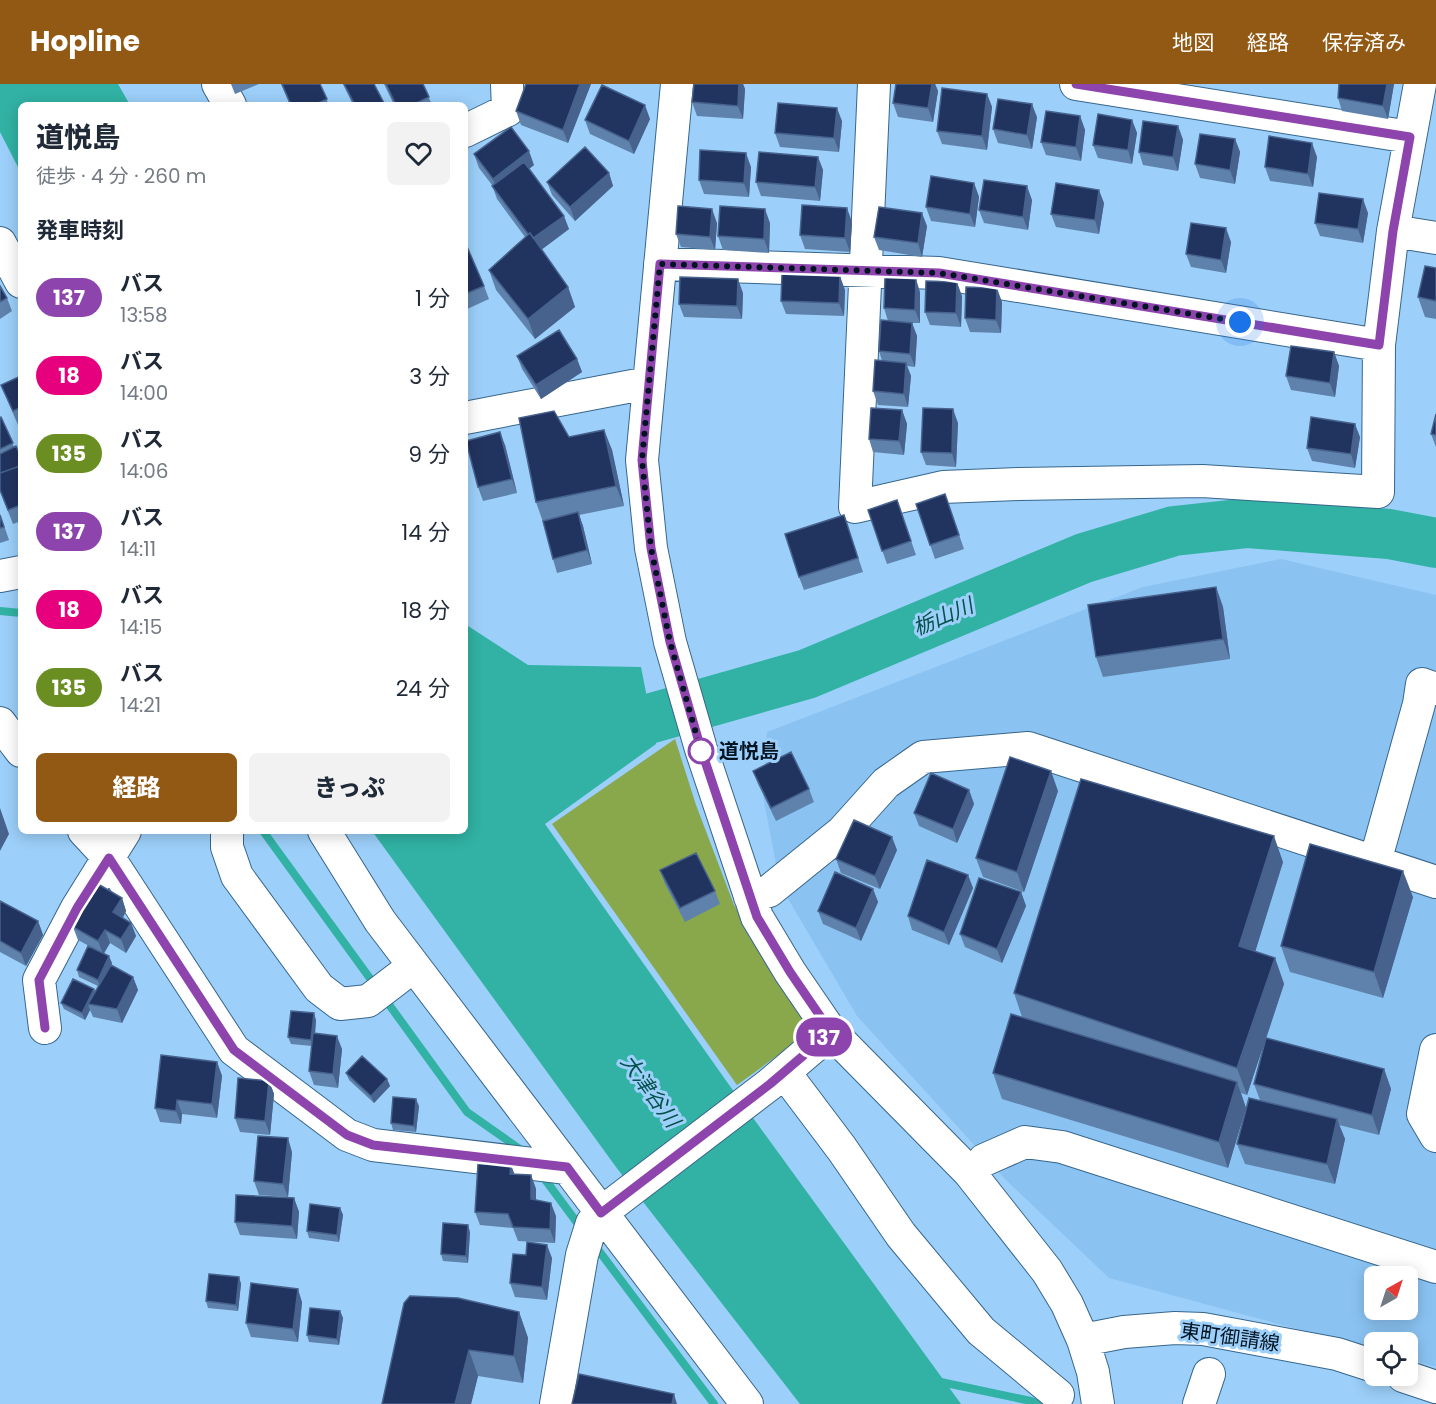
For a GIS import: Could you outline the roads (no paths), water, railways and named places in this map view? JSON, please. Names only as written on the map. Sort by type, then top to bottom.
[{"type":"street","points":[[218,84],[228,102]]},
{"type":"street","points":[[468,130],[508,110],[507,84]]},
{"type":"street","points":[[677,84],[642,460],[651,548],[670,642],[701,749],[757,917],[790,972],[831,1032],[969,1172],[1047,1271],[1067,1304],[1083,1340],[1093,1372],[1098,1404]]},
{"type":"street","points":[[874,84],[855,507],[943,487],[1019,484],[1202,481],[1378,492],[1379,345],[1393,231],[1420,84]]},
{"type":"street","points":[[1076,84],[1410,137]]},
{"type":"street","points":[[1393,231],[1436,238]]},
{"type":"street","points":[[0,243],[18,276]]},
{"type":"street","points":[[660,264],[939,273],[1379,345]]},
{"type":"street","points":[[468,417],[648,383]]},
{"type":"street","points":[[0,576],[18,573]]},
{"type":"street","points":[[1375,862],[1419,704],[1422,684],[1436,689]]},
{"type":"street","points":[[0,723],[18,747]]},
{"type":"street","points":[[750,897],[769,891],[842,832],[886,783],[923,757],[1028,748],[1436,882]]},
{"type":"street","points":[[87,834],[109,858],[234,1050],[347,1135],[373,1145],[567,1167]]},
{"type":"street","points":[[45,1028],[39,980],[77,908],[123,834]]},
{"type":"street","points":[[227,834],[227,847],[237,876],[319,988],[340,1004],[368,1001],[414,966]]},
{"type":"street","points":[[326,834],[380,921],[747,1404]]},
{"type":"street","points":[[556,1404],[582,1255],[592,1223],[601,1213],[777,1078],[831,1032]]},
{"type":"street","points":[[1436,1050],[1423,1114],[1436,1136]]},
{"type":"street","points":[[777,1078],[842,1149],[901,1235],[981,1331],[1059,1395]]},
{"type":"street","points":[[984,1160],[1025,1142],[1062,1147],[1436,1267]]},
{"type":"street","name":"東町御請線","points":[[1083,1340],[1124,1332],[1175,1328],[1203,1329],[1337,1354],[1364,1363]]},
{"type":"street","points":[[1199,1404],[1209,1374]]},
{"type":"street","points":[[1418,1381],[1436,1387]]},
{"type":"water","points":[[0,84],[118,84],[128,102],[18,102],[18,167],[0,132]]},
{"type":"water","name":"大津谷川","points":[[468,626],[528,665],[641,667],[656,744],[545,824],[727,1082],[961,1404],[800,1404],[616,1167],[374,834],[468,834]]},
{"type":"waterway","name":"栃山川","points":[[585,737],[807,674],[1084,558],[1174,531],[1248,523],[1389,534],[1436,543]]},
{"type":"waterway","points":[[0,611],[18,613]]},
{"type":"waterway","points":[[265,834],[467,1112],[524,1152]]},
{"type":"waterway","points":[[541,1174],[581,1228]]},
{"type":"waterway","points":[[593,1243],[714,1404]]},
{"type":"waterway","points":[[936,1381],[1038,1404]]},
{"type":"place","name":"道悦島","points":[[701,751]]}]
